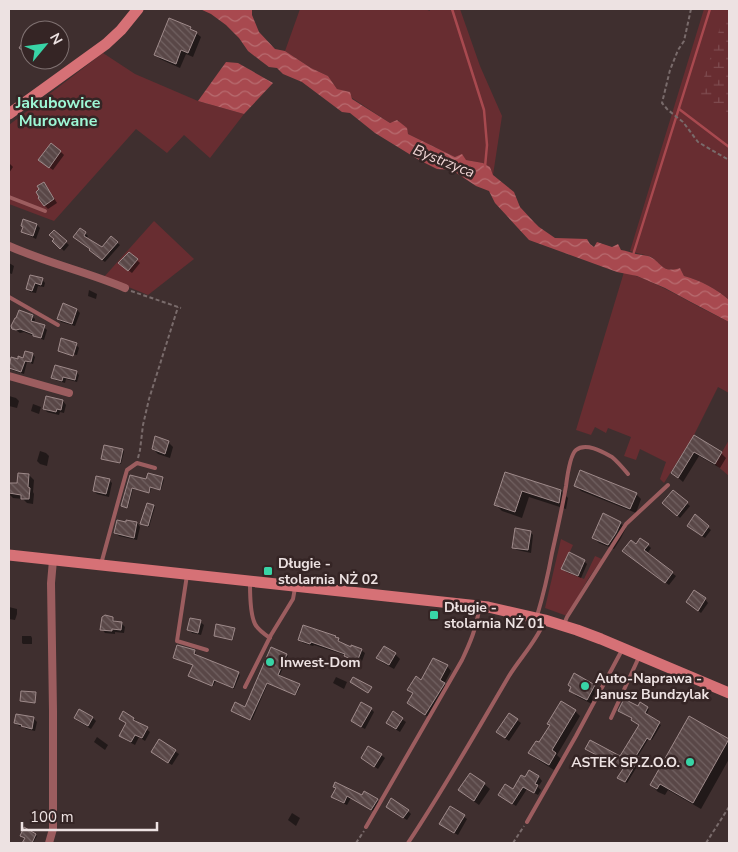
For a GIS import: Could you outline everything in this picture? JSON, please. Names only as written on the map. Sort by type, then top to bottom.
[{"type":"main road","points":[[9,114],[106,44],[121,30],[138,9]]},
{"type":"main road","points":[[9,555],[480,606],[564,625],[624,648],[729,693]]},
{"type":"street","points":[[9,246],[125,288]]},
{"type":"street","points":[[9,376],[68,393]]},
{"type":"street","points":[[49,843],[53,829],[51,583],[53,560]]},
{"type":"lane","points":[[9,197],[45,211]]},
{"type":"lane","points":[[9,297],[58,325]]},
{"type":"lane","points":[[408,843],[511,673],[541,628],[542,600],[568,474],[576,450],[588,447],[596,449],[612,458],[628,474]]},
{"type":"lane","points":[[100,566],[127,470],[137,463],[155,468]]},
{"type":"lane","points":[[564,625],[567,617],[626,524],[668,485]]},
{"type":"lane","points":[[186,575],[177,641],[207,650]]},
{"type":"lane","points":[[250,582],[250,600],[255,625],[270,638]]},
{"type":"lane","points":[[244,687],[293,600],[296,586]]},
{"type":"lane","points":[[366,827],[462,660],[472,638],[480,606]]},
{"type":"lane","points":[[527,822],[624,648]]},
{"type":"lane","points":[[611,718],[640,655]]},
{"type":"path","points":[[691,9],[684,41],[670,70],[662,103],[683,122],[698,142],[729,160]]},
{"type":"path","points":[[125,288],[180,308],[150,399],[143,425],[137,463]]},
{"type":"path","points":[[706,843],[729,807]]},
{"type":"path","points":[[513,843],[527,822]]},
{"type":"path","points":[[356,843],[366,827]]},
{"type":"green space","points":[[300,9],[425,9],[430,11],[429,9],[460,9],[480,66],[502,116],[493,175],[490,167],[483,163],[455,157],[408,134],[398,120],[390,123],[352,98],[349,92],[337,89],[328,76],[311,68],[285,51]]},
{"type":"green space","points":[[704,9],[729,9],[729,300],[708,285],[684,276],[680,268],[666,269],[651,257],[630,251]]},
{"type":"green space","points":[[726,9],[729,9],[729,120],[698,96]]},
{"type":"green space","points":[[103,53],[135,74],[198,101],[244,114],[210,158],[184,135],[167,153],[136,129],[54,221],[9,204],[9,125]]},
{"type":"green space","points":[[154,221],[194,259],[148,295],[104,277]]},
{"type":"green space","points":[[624,272],[657,285],[729,322],[729,393],[718,387],[694,435],[664,483],[660,479],[666,462],[640,449],[636,460],[624,456],[631,437],[608,428],[606,433],[595,427],[591,435],[576,430]]},
{"type":"green space","points":[[729,440],[729,476],[715,464]]},
{"type":"green space","points":[[561,539],[573,545],[562,569],[584,579],[595,556],[602,559],[567,616],[545,608]]},
{"type":"water","name":"Bystrzyca","points":[[200,9],[252,9],[252,15],[259,32],[275,49],[285,51],[311,68],[328,76],[337,89],[350,92],[352,99],[390,123],[397,120],[407,128],[408,134],[455,157],[462,154],[466,160],[483,163],[490,167],[493,175],[514,192],[520,207],[539,227],[555,238],[587,239],[594,247],[597,242],[612,247],[618,244],[621,250],[653,258],[665,268],[680,268],[684,276],[708,285],[729,300],[729,322],[665,288],[637,276],[617,272],[529,240],[495,203],[489,191],[476,186],[452,170],[437,169],[419,160],[375,133],[350,113],[342,112],[302,82],[283,74],[277,68],[269,67],[248,51],[239,38],[226,25],[211,14]]},
{"type":"water","points":[[226,62],[238,63],[273,83],[244,114],[198,101]]},
{"type":"building","points":[[169,18],[191,27],[190,29],[197,32],[188,53],[181,50],[176,64],[154,55]]},
{"type":"building","points":[[51,143],[61,151],[49,168],[38,160]]},
{"type":"building","points":[[44,182],[54,199],[44,206],[36,192],[39,189],[37,186]]},
{"type":"building","points":[[23,219],[37,224],[33,236],[21,232]]},
{"type":"building","points":[[80,228],[86,232],[84,236],[102,247],[111,236],[118,242],[102,260],[73,237]]},
{"type":"building","points":[[54,230],[67,241],[60,249],[49,235]]},
{"type":"building","points":[[129,252],[138,259],[128,271],[118,263]]},
{"type":"building","points":[[30,275],[43,278],[41,285],[35,283],[32,291],[26,289]]},
{"type":"building","points":[[63,303],[77,309],[72,324],[57,319]]},
{"type":"building","points":[[19,310],[33,315],[31,321],[45,325],[41,338],[20,329],[12,329],[11,326]]},
{"type":"building","points":[[61,338],[77,343],[73,356],[58,351]]},
{"type":"building","points":[[25,351],[33,353],[31,362],[25,361],[21,372],[9,368],[11,357],[18,359],[18,356],[23,358]]},
{"type":"building","points":[[55,365],[77,371],[75,380],[63,377],[62,381],[51,378]]},
{"type":"building","points":[[46,396],[63,400],[61,410],[57,409],[56,412],[43,409]]},
{"type":"building","points":[[694,435],[722,452],[715,464],[694,452],[678,478],[671,473]]},
{"type":"building","points":[[155,436],[169,441],[165,454],[152,449]]},
{"type":"building","points":[[104,445],[123,449],[120,463],[101,459]]},
{"type":"building","points":[[580,470],[637,493],[630,509],[574,486]]},
{"type":"building","points":[[505,472],[561,490],[559,503],[522,491],[515,512],[494,505]]},
{"type":"building","points":[[18,473],[29,474],[29,499],[21,499],[21,495],[9,493],[9,483],[17,483]]},
{"type":"building","points":[[148,473],[163,477],[160,490],[150,487],[149,493],[132,488],[127,508],[121,506],[130,475],[146,479]]},
{"type":"building","points":[[96,476],[110,479],[106,494],[93,491]]},
{"type":"building","points":[[673,490],[688,502],[677,516],[662,503]]},
{"type":"building","points":[[147,503],[154,505],[148,526],[140,524]]},
{"type":"building","points":[[603,513],[621,522],[608,545],[592,538]]},
{"type":"building","points":[[695,514],[709,526],[702,536],[687,526]]},
{"type":"building","points":[[117,520],[137,522],[134,538],[114,533]]},
{"type":"building","points":[[515,528],[531,531],[528,550],[512,548]]},
{"type":"building","points":[[640,538],[649,544],[644,550],[673,572],[665,583],[622,551],[631,540],[636,544]]},
{"type":"building","points":[[569,552],[585,560],[578,576],[561,569]]},
{"type":"building","points":[[694,590],[706,598],[698,611],[686,602]]},
{"type":"building","points":[[105,615],[113,617],[113,621],[122,622],[121,630],[100,630],[102,617]]},
{"type":"building","points":[[190,618],[201,620],[198,633],[187,630]]},
{"type":"building","points":[[216,624],[235,628],[232,640],[214,636]]},
{"type":"building","points":[[303,625],[336,636],[339,638],[338,641],[351,647],[351,645],[362,649],[357,662],[344,656],[345,654],[311,642],[310,644],[298,640]]},
{"type":"building","points":[[177,645],[195,650],[194,654],[239,672],[233,688],[214,680],[212,686],[188,676],[193,665],[173,658]]},
{"type":"building","points":[[384,646],[396,653],[389,665],[376,658]]},
{"type":"building","points":[[271,647],[287,654],[278,675],[300,684],[295,695],[267,683],[250,720],[231,711],[235,702],[245,707]]},
{"type":"building","points":[[433,658],[448,665],[440,680],[445,683],[425,715],[407,703],[413,693],[407,690],[416,676],[421,680]]},
{"type":"building","points":[[574,673],[595,685],[587,700],[569,691],[571,687],[568,685]]},
{"type":"building","points":[[353,677],[372,687],[368,693],[350,682]]},
{"type":"building","points":[[21,691],[36,692],[35,703],[20,701]]},
{"type":"building","points":[[624,699],[638,706],[640,702],[648,707],[645,713],[660,722],[650,740],[647,738],[636,756],[640,757],[625,782],[617,778],[623,769],[585,749],[590,740],[620,756],[639,725],[631,720],[632,718],[618,711]]},
{"type":"building","points":[[561,701],[576,710],[552,750],[556,753],[549,765],[528,753],[536,741],[539,742],[550,725],[547,724]]},
{"type":"building","points":[[361,702],[372,708],[361,727],[351,721]]},
{"type":"building","points":[[79,709],[93,717],[88,726],[74,718]]},
{"type":"building","points":[[123,711],[134,718],[133,720],[148,727],[142,738],[135,735],[131,742],[119,736],[126,723],[119,719]]},
{"type":"building","points":[[393,711],[403,718],[396,729],[386,723]]},
{"type":"building","points":[[509,713],[518,719],[505,738],[496,732]]},
{"type":"building","points":[[16,714],[34,717],[32,729],[14,723]]},
{"type":"building","name":"ASTEK SP.Z.O.O.","points":[[689,716],[729,739],[693,803],[660,784],[657,789],[650,785]]},
{"type":"building","points":[[159,739],[176,750],[168,763],[151,752]]},
{"type":"building","points":[[368,746],[382,754],[374,767],[361,758]]},
{"type":"building","points":[[529,770],[539,776],[535,784],[538,785],[534,793],[523,787],[512,804],[498,795],[505,784],[513,789],[521,775],[525,777]]},
{"type":"building","points":[[470,773],[485,783],[474,801],[458,790]]},
{"type":"building","points":[[335,782],[362,795],[364,791],[378,799],[371,810],[347,796],[344,803],[331,797],[336,788],[333,787]]},
{"type":"building","points":[[391,798],[409,810],[403,818],[386,807]]},
{"type":"building","points":[[450,806],[465,815],[454,833],[439,824]]},
{"type":"building","points":[[24,827],[36,834],[32,843],[22,843],[25,838],[20,836]]},
{"type":"waterway","points":[[452,9],[484,110],[487,145],[485,167]]},
{"type":"waterway","points":[[633,255],[710,9]]},
{"type":"waterway","points":[[679,109],[729,147]]},
{"type":"place","name":"Długie - stolarnia NŻ 02","points":[[268,571]]},
{"type":"place","name":"Długie - stolarnia NŻ 01","points":[[434,615]]},
{"type":"place","name":"Inwest-Dom","points":[[270,662]]},
{"type":"place","name":"Auto-Naprawa - Janusz Bundzylak","points":[[585,686]]},
{"type":"place","name":"ASTEK SP.Z.O.O.","points":[[690,762]]},
{"type":"district","name":"Jakubowice Murowane","points":[[58,112]]}]
